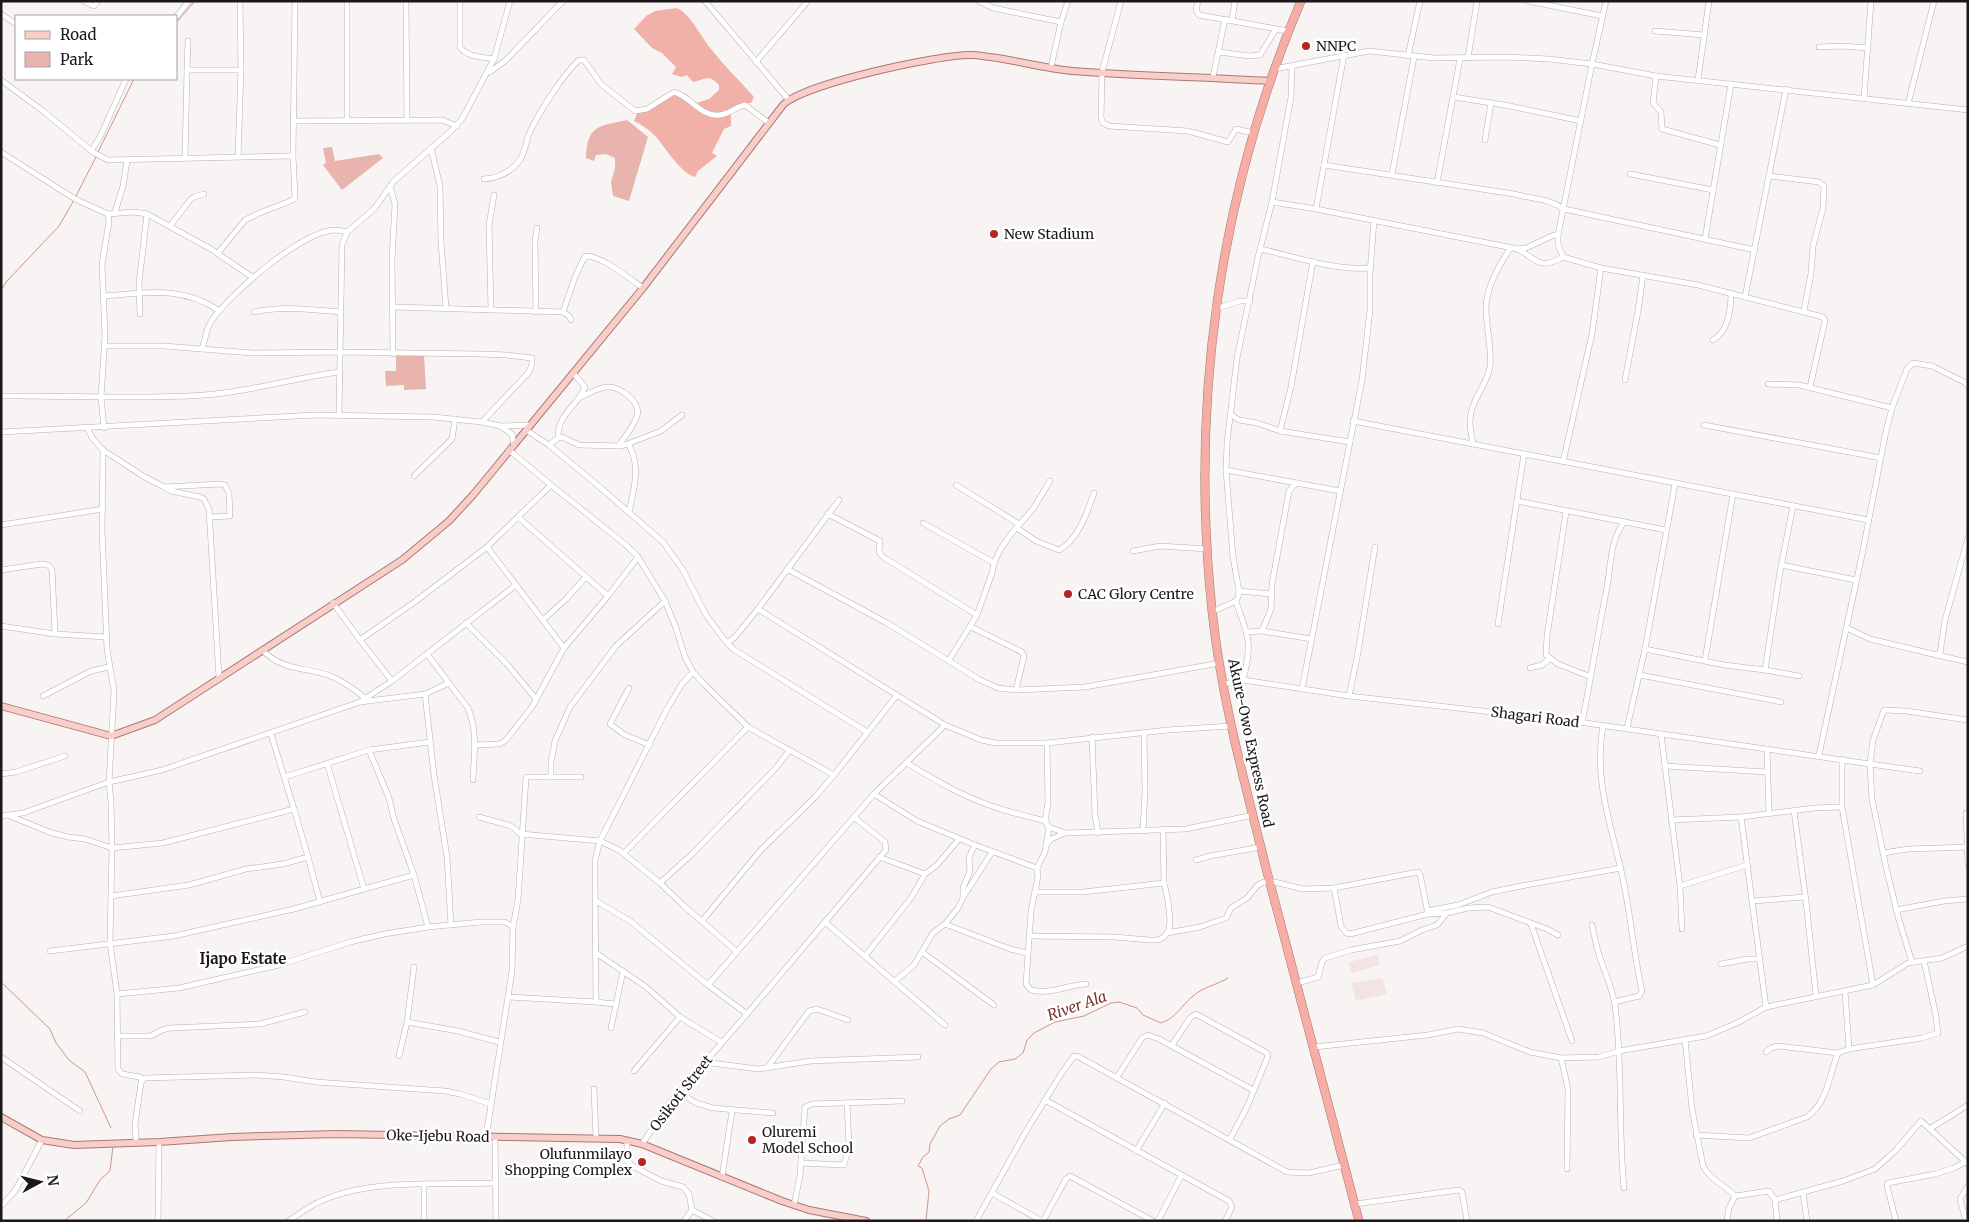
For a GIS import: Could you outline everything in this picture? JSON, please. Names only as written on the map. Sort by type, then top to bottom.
[{"type":"highway","name":"Akure-Owo Express Road","points":[[1301,1],[1274,69],[1253,133],[1232,212],[1215,310],[1209,361],[1204,450],[1207,549],[1212,612],[1231,726],[1359,1221]]},
{"type":"main road","points":[[1,706],[111,736],[154,720],[402,560],[440,530],[461,509],[643,288],[788,100],[830,84],[868,73],[964,56],[988,57],[1051,67],[1102,72],[1270,81]]},
{"type":"main road","name":"Oke-Ijebu Road","points":[[1,1118],[42,1140],[74,1145],[336,1134],[486,1138],[596,1138],[627,1141],[642,1144],[794,1205],[809,1210],[866,1221]]},
{"type":"street","points":[[84,1],[94,6],[98,1]]},
{"type":"street","points":[[178,15],[189,1]]},
{"type":"street","points":[[238,157],[241,70],[240,1]]},
{"type":"street","points":[[218,253],[245,220],[293,200],[296,194],[293,156],[294,1]]},
{"type":"street","points":[[347,120],[348,1]]},
{"type":"street","points":[[406,1],[407,120]]},
{"type":"street","points":[[460,1],[460,46],[463,52],[494,59]]},
{"type":"street","points":[[339,414],[342,245],[346,232],[374,209],[390,186],[457,126],[488,74],[510,1]]},
{"type":"street","points":[[488,74],[505,61],[563,1]]},
{"type":"street","points":[[705,1],[788,100]]},
{"type":"street","points":[[756,62],[808,1]]},
{"type":"street","points":[[979,1],[993,8],[1061,22]]},
{"type":"street","points":[[1051,67],[1061,22],[1068,1]]},
{"type":"street","points":[[1121,1],[1102,72],[1101,118],[1105,125],[1188,131],[1228,142],[1236,129],[1253,133]]},
{"type":"street","points":[[1198,1],[1196,10],[1198,15],[1288,31]]},
{"type":"street","points":[[1232,20],[1235,1]]},
{"type":"street","points":[[1392,174],[1420,1]]},
{"type":"street","points":[[1468,58],[1477,1]]},
{"type":"street","points":[[1528,1],[1602,16]]},
{"type":"street","points":[[1563,258],[1558,244],[1558,235],[1606,1]]},
{"type":"street","points":[[1698,80],[1709,1]]},
{"type":"street","points":[[1864,98],[1871,1]]},
{"type":"street","points":[[1908,104],[1934,1]]},
{"type":"street","points":[[1,14],[15,23]]},
{"type":"street","points":[[1213,77],[1225,19]]},
{"type":"street","points":[[1219,52],[1249,56],[1260,55],[1276,29]]},
{"type":"street","points":[[1655,31],[1704,36]]},
{"type":"street","points":[[185,158],[188,41]]},
{"type":"street","points":[[1819,47],[1868,48]]},
{"type":"street","points":[[1274,69],[1344,55],[1379,51],[1411,56],[1460,59],[1549,59],[1592,64],[1656,76],[1968,110]]},
{"type":"street","points":[[1316,209],[1344,55]]},
{"type":"street","points":[[1437,183],[1460,59]]},
{"type":"street","points":[[484,179],[500,177],[520,159],[536,119],[579,60],[584,60],[601,84],[635,111],[647,109],[670,92],[674,92],[712,114],[719,115],[745,105],[769,123]]},
{"type":"street","points":[[1243,680],[1248,652],[1246,632],[1236,601],[1238,591],[1233,557],[1226,470],[1227,443],[1237,358],[1272,202],[1290,96],[1292,66]]},
{"type":"street","points":[[187,70],[241,70]]},
{"type":"street","points":[[1656,76],[1653,103],[1661,112],[1662,129],[1720,145]]},
{"type":"street","points":[[1,80],[94,152],[108,160],[293,156]]},
{"type":"street","points":[[94,152],[125,80]]},
{"type":"street","points":[[1705,239],[1731,84]]},
{"type":"street","points":[[1745,297],[1786,89]]},
{"type":"street","points":[[1454,97],[1492,102],[1581,121]]},
{"type":"street","points":[[1485,140],[1492,102]]},
{"type":"street","points":[[293,121],[442,120],[457,126]]},
{"type":"street","points":[[431,148],[440,186],[441,242],[446,308]]},
{"type":"street","points":[[1,152],[73,198],[108,214],[115,212],[147,214],[218,253],[252,277]]},
{"type":"street","points":[[115,212],[123,186],[127,161]]},
{"type":"street","points":[[1324,165],[1392,174],[1437,183],[1514,194],[1528,198],[1543,198],[1554,202],[1564,209],[1755,250]]},
{"type":"street","points":[[1630,174],[1713,190]]},
{"type":"street","points":[[1770,176],[1819,182],[1824,186],[1823,208],[1812,246],[1811,273],[1804,311]]},
{"type":"street","points":[[390,186],[395,204],[392,260],[394,354]]},
{"type":"street","points":[[170,226],[194,196],[204,194]]},
{"type":"street","points":[[491,309],[489,225],[494,195]]},
{"type":"street","points":[[1272,202],[1316,209],[1510,249],[1526,248],[1554,235],[1558,235]]},
{"type":"street","points":[[104,428],[101,397],[104,346],[102,264],[109,222],[108,214]]},
{"type":"street","points":[[140,314],[139,294],[147,214]]},
{"type":"street","points":[[1302,689],[1367,348],[1374,221]]},
{"type":"street","points":[[536,312],[535,241],[537,228]]},
{"type":"street","points":[[202,349],[209,325],[219,311],[252,277],[317,235],[334,230],[346,232]]},
{"type":"street","points":[[1261,249],[1313,261],[1360,269],[1371,268]]},
{"type":"street","points":[[1473,444],[1470,423],[1472,408],[1490,368],[1487,299],[1499,268],[1510,249]]},
{"type":"street","points":[[1518,249],[1534,261],[1544,265],[1563,258],[1601,268],[1731,293],[1823,317],[1825,322],[1810,387]]},
{"type":"street","points":[[563,312],[575,277],[585,256],[604,262],[643,288]]},
{"type":"street","points":[[1280,431],[1291,387],[1313,261]]},
{"type":"street","points":[[1563,462],[1592,334],[1601,268]]},
{"type":"street","points":[[1625,380],[1638,310],[1642,275]]},
{"type":"street","points":[[103,296],[163,292],[195,297],[219,311]]},
{"type":"street","points":[[1713,340],[1719,337],[1726,325],[1731,306],[1731,293]]},
{"type":"street","points":[[1215,310],[1240,301],[1250,301]]},
{"type":"street","points":[[254,312],[283,307],[341,312]]},
{"type":"street","points":[[394,307],[563,312],[569,316],[570,320]]},
{"type":"street","points":[[104,346],[164,346],[252,353],[340,352],[508,355],[532,358],[529,372],[482,422]]},
{"type":"street","points":[[1818,755],[1847,628],[1892,408],[1907,369],[1913,362],[1932,366],[1964,382],[1968,386]]},
{"type":"street","points":[[1,396],[206,395],[339,372]]},
{"type":"street","points":[[573,373],[584,384],[581,397]]},
{"type":"street","points":[[1768,384],[1799,384],[1892,408]]},
{"type":"street","points":[[558,438],[558,428],[562,418],[581,397],[609,387],[618,390],[635,403],[637,417],[618,446]]},
{"type":"street","points":[[1,432],[339,414],[455,419],[500,426],[528,427],[663,542],[674,556],[706,615],[733,649],[867,732]]},
{"type":"street","points":[[1230,414],[1239,420],[1257,422],[1280,431],[1350,442]]},
{"type":"street","points":[[549,445],[558,438],[566,438],[579,445],[618,446],[629,444],[661,431],[682,415]]},
{"type":"street","points":[[414,476],[452,439],[455,419]]},
{"type":"street","points":[[1353,421],[1868,520]]},
{"type":"street","points":[[1704,425],[1881,458]]},
{"type":"street","points":[[500,426],[512,434],[512,447],[551,485],[626,545],[638,557],[665,601],[676,628],[682,650],[693,672],[748,727],[834,775]]},
{"type":"street","points":[[87,428],[93,439],[103,450],[143,476],[170,491],[200,497],[206,503],[210,517],[218,678]]},
{"type":"street","points":[[629,444],[635,456],[637,470],[629,512]]},
{"type":"street","points":[[103,450],[102,530],[109,667],[114,691],[109,782],[112,848],[110,942],[117,994],[117,1036],[120,1072],[126,1076],[135,1076],[141,1080],[256,1076],[284,1077],[316,1082],[445,1091],[490,1104]]},
{"type":"street","points":[[1498,624],[1524,454]]},
{"type":"street","points":[[1226,470],[1340,491]]},
{"type":"street","points":[[1282,480],[1289,492]]},
{"type":"street","points":[[949,660],[971,626],[992,573],[994,563],[1005,542],[1033,509],[1050,481]]},
{"type":"street","points":[[1262,630],[1271,608],[1271,594],[1289,492],[1296,483]]},
{"type":"street","points":[[1627,728],[1640,675],[1675,484]]},
{"type":"street","points":[[164,487],[225,485],[229,493],[230,516],[210,517]]},
{"type":"street","points":[[360,640],[416,601],[486,547],[551,485]]},
{"type":"street","points":[[956,485],[1018,526],[1036,541],[1059,550],[1069,543],[1076,532],[1094,493]]},
{"type":"street","points":[[1705,660],[1733,494]]},
{"type":"street","points":[[727,643],[758,609],[839,500]]},
{"type":"street","points":[[1517,502],[1666,530]]},
{"type":"street","points":[[1765,670],[1781,565],[1793,506]]},
{"type":"street","points":[[1,525],[103,509]]},
{"type":"street","points":[[1566,512],[1547,636],[1546,656],[1591,677]]},
{"type":"street","points":[[828,514],[880,541],[879,552],[883,557],[976,615]]},
{"type":"street","points":[[518,517],[608,596]]},
{"type":"street","points":[[1612,519],[1616,532]]},
{"type":"street","points":[[1582,723],[1616,532],[1624,522]]},
{"type":"street","points":[[922,523],[994,563]]},
{"type":"street","points":[[1937,655],[1940,653],[1945,620],[1968,538]]},
{"type":"street","points":[[1133,551],[1160,546],[1207,549]]},
{"type":"street","points":[[1349,696],[1375,546]]},
{"type":"street","points":[[486,547],[564,648]]},
{"type":"street","points":[[475,744],[488,745],[503,742],[527,715],[564,648],[638,557]]},
{"type":"street","points":[[1,570],[42,564],[48,565],[52,569],[55,634]]},
{"type":"street","points":[[1781,565],[1856,580]]},
{"type":"street","points":[[787,569],[949,660],[990,686],[1016,690],[1085,687],[1220,663]]},
{"type":"street","points":[[543,620],[586,577]]},
{"type":"street","points":[[360,702],[392,681],[516,585]]},
{"type":"street","points":[[1238,591],[1271,594]]},
{"type":"street","points":[[551,777],[551,762],[555,740],[570,707],[616,646],[665,601]]},
{"type":"street","points":[[1212,612],[1236,601]]},
{"type":"street","points":[[333,603],[392,681]]},
{"type":"street","points":[[758,609],[945,726],[981,740],[996,743],[1047,743],[1144,732],[1231,726]]},
{"type":"street","points":[[466,623],[507,664],[536,699]]},
{"type":"street","points":[[1,626],[55,634],[107,637]]},
{"type":"street","points":[[971,626],[1022,652],[1024,656],[1016,690]]},
{"type":"street","points":[[1847,628],[1870,640],[1968,662]]},
{"type":"street","points":[[1246,632],[1262,630],[1312,639]]},
{"type":"street","points":[[1645,649],[1799,676]]},
{"type":"street","points":[[262,650],[271,659],[287,666],[328,675],[343,681],[366,698]]},
{"type":"street","points":[[427,654],[471,715],[475,734],[473,780]]},
{"type":"street","points":[[1530,668],[1542,665],[1549,659]]},
{"type":"street","points":[[43,696],[91,671],[109,667]]},
{"type":"street","points":[[596,1002],[595,860],[600,841],[676,693],[693,672]]},
{"type":"street","points":[[1640,675],[1781,702]]},
{"type":"street","name":"Shagari Road","points":[[1224,684],[1243,680],[1349,696],[1627,728],[1920,771]]},
{"type":"street","points":[[1,816],[10,816],[40,807],[109,782],[162,770],[360,702],[425,694],[449,683]]},
{"type":"street","points":[[629,688],[610,724],[625,735],[650,745]]},
{"type":"street","points":[[425,694],[447,857],[451,925]]},
{"type":"street","points":[[702,921],[760,851],[815,797],[834,775],[897,695]]},
{"type":"street","points":[[1912,962],[1896,910],[1872,799],[1870,764],[1873,740],[1884,710],[1906,711],[1968,720]]},
{"type":"street","points":[[1603,725],[1600,749],[1601,782],[1611,833],[1621,868],[1642,990],[1639,996],[1614,1002]]},
{"type":"street","points":[[708,985],[874,794],[945,726]]},
{"type":"street","points":[[624,853],[748,727]]},
{"type":"street","points":[[1143,831],[1145,783],[1144,732]]},
{"type":"street","points":[[271,734],[320,902]]},
{"type":"street","points":[[1661,734],[1680,886],[1682,929]]},
{"type":"street","points":[[1092,737],[1098,833]]},
{"type":"street","points":[[284,776],[370,750],[430,742]]},
{"type":"street","points":[[1045,821],[1048,802],[1047,743]]},
{"type":"street","points":[[1767,749],[1769,813]]},
{"type":"street","points":[[370,750],[389,798],[394,820],[414,875],[428,927]]},
{"type":"street","points":[[660,883],[691,855],[775,769],[789,751]]},
{"type":"street","points":[[1,774],[16,772],[65,756]]},
{"type":"street","points":[[1842,759],[1842,807],[1873,985]]},
{"type":"street","points":[[327,763],[364,889]]},
{"type":"street","points":[[907,763],[939,783],[972,799],[1045,821],[1049,827],[1065,833],[1195,828],[1253,815]]},
{"type":"street","points":[[1665,766],[1767,772]]},
{"type":"street","points":[[486,1138],[500,1042],[509,997],[514,951],[513,927],[518,900],[526,777],[581,777]]},
{"type":"street","points":[[874,794],[908,816],[958,839],[1037,868]]},
{"type":"street","points":[[1671,820],[1741,817],[1842,807]]},
{"type":"street","points":[[10,816],[49,832],[85,839],[112,848],[163,842],[294,809]]},
{"type":"street","points":[[1794,811],[1816,996]]},
{"type":"street","points":[[1966,812],[1968,864]]},
{"type":"street","points":[[479,817],[511,826],[521,834],[600,841],[624,853],[736,951]]},
{"type":"street","points":[[1741,817],[1766,1006]]},
{"type":"street","points":[[855,818],[885,842],[886,850],[879,857],[925,874]]},
{"type":"street","points":[[1049,827],[1044,856],[1037,868],[1038,876],[1029,923],[1026,984],[1030,990],[1053,992],[1069,986],[1086,984]]},
{"type":"street","points":[[1029,936],[1115,937],[1158,940],[1164,937],[1167,933],[1169,914],[1164,883],[1163,829]]},
{"type":"street","points":[[1046,845],[1051,839],[1065,833]]},
{"type":"street","points":[[865,956],[911,898],[925,874],[937,865],[958,839]]},
{"type":"street","points":[[964,896],[963,888],[970,871],[970,857],[975,845]]},
{"type":"street","points":[[1196,860],[1261,847]]},
{"type":"street","points":[[1883,853],[1908,849],[1967,847]]},
{"type":"street","points":[[895,981],[914,966],[933,933],[945,924],[958,908],[992,852]]},
{"type":"street","points":[[111,896],[189,885],[246,869],[284,864],[308,857]]},
{"type":"street","name":"Osikoti Street","points":[[642,1144],[679,1092],[879,857]]},
{"type":"street","points":[[1680,886],[1747,865]]},
{"type":"street","points":[[1334,888],[1341,926],[1346,933],[1350,934],[1458,904],[1492,892],[1621,868]]},
{"type":"street","points":[[1167,933],[1200,927],[1226,918],[1231,908],[1248,898],[1258,885],[1270,881],[1303,889],[1334,888],[1418,872],[1428,912]]},
{"type":"street","points":[[50,951],[110,942],[174,936],[320,902],[414,875]]},
{"type":"street","points":[[1035,892],[1083,892],[1164,883]]},
{"type":"street","points":[[1753,901],[1805,897]]},
{"type":"street","points":[[1896,910],[1944,900],[1968,898]]},
{"type":"street","points":[[596,901],[630,920],[708,985],[747,1014]]},
{"type":"street","points":[[1428,912],[1447,914],[1484,906],[1547,929],[1558,935]]},
{"type":"street","points":[[1297,983],[1318,977],[1325,958],[1351,950],[1400,941],[1437,925],[1447,914]]},
{"type":"street","points":[[117,994],[179,988],[279,965],[367,938],[428,927],[501,921],[509,923],[513,927]]},
{"type":"street","points":[[825,922],[945,1025]]},
{"type":"street","points":[[945,924],[1010,950],[1027,953]]},
{"type":"street","points":[[1531,924],[1572,1041]]},
{"type":"street","points":[[1592,925],[1597,951],[1614,1002],[1619,1051],[1620,1143],[1624,1188]]},
{"type":"street","points":[[1314,1046],[1428,1035],[1458,1029],[1483,1033],[1530,1052],[1561,1058],[1599,1057],[1619,1051],[1706,1036],[1766,1006],[1873,985],[1902,966],[1912,962],[1942,958],[1968,946]]},
{"type":"street","points":[[922,952],[994,1005]]},
{"type":"street","points":[[596,953],[646,987],[680,1017],[721,1042]]},
{"type":"street","points":[[1721,964],[1747,959],[1760,959]]},
{"type":"street","points":[[1766,1052],[1778,1046],[1838,1053],[1848,1049],[1938,1034],[1924,961]]},
{"type":"street","points":[[399,1056],[407,1022],[414,967]]},
{"type":"street","points":[[611,1028],[623,971]]},
{"type":"street","points":[[1845,991],[1848,1049]]},
{"type":"street","points":[[509,997],[615,1004]]},
{"type":"street","points":[[767,1068],[809,1011],[817,1009],[848,1020]]},
{"type":"street","points":[[117,1036],[151,1036],[170,1028],[260,1024],[305,1012]]},
{"type":"street","points":[[1172,1046],[1194,1014],[1268,1054],[1247,1107],[1230,1139]]},
{"type":"street","points":[[634,1071],[680,1017]]},
{"type":"street","points":[[407,1022],[458,1031],[500,1042]]},
{"type":"street","points":[[1117,1077],[1144,1036],[1148,1035],[1159,1039],[1253,1090]]},
{"type":"street","points":[[1685,1039],[1696,1135],[1701,1158],[1707,1173],[1735,1196]]},
{"type":"street","points":[[1696,1135],[1754,1137],[1806,1118],[1813,1113],[1827,1090],[1838,1053]]},
{"type":"street","points":[[976,1221],[1044,1100],[1074,1056],[1117,1077],[1287,1172],[1309,1173],[1344,1165]]},
{"type":"street","points":[[1,1057],[80,1110]]},
{"type":"street","points":[[704,1062],[750,1069],[811,1061],[918,1057]]},
{"type":"street","points":[[1561,1058],[1568,1090],[1567,1169]]},
{"type":"street","points":[[136,1142],[135,1124],[141,1080]]},
{"type":"street","points":[[594,1089],[596,1138]]},
{"type":"street","points":[[679,1092],[704,1106],[773,1113]]},
{"type":"street","points":[[1044,1100],[1229,1202],[1232,1207],[1225,1221]]},
{"type":"street","points":[[794,1205],[801,1163],[804,1107],[812,1104],[902,1101]]},
{"type":"street","points":[[1136,1151],[1164,1103]]},
{"type":"street","points":[[801,1163],[844,1165],[849,1146],[847,1104]]},
{"type":"street","points":[[1931,1128],[1968,1105]]},
{"type":"street","points":[[722,1176],[732,1110]]},
{"type":"street","points":[[1775,1200],[1803,1193],[1875,1169],[1896,1150],[1921,1121],[1931,1128],[1966,1163],[1935,1174],[1895,1180],[1888,1183],[1887,1186],[1896,1221]]},
{"type":"street","points":[[495,1137],[496,1221]]},
{"type":"street","points":[[1,1206],[15,1191],[42,1140]]},
{"type":"street","points":[[627,1141],[627,1159],[630,1165],[660,1181],[683,1187],[689,1194],[692,1210],[684,1221]]},
{"type":"street","points":[[158,1221],[159,1142]]},
{"type":"street","points":[[992,1193],[1043,1221],[1066,1179],[1070,1176],[1153,1221]]},
{"type":"street","points":[[1158,1221],[1181,1176]]},
{"type":"street","points":[[290,1221],[309,1207],[340,1194],[357,1190],[424,1185],[495,1183]]},
{"type":"street","points":[[424,1185],[424,1221]]},
{"type":"street","points":[[1966,1221],[1960,1199],[1968,1186]]},
{"type":"street","points":[[1355,1204],[1459,1190],[1462,1192],[1466,1221]]},
{"type":"street","points":[[1735,1196],[1769,1191],[1775,1200],[1777,1221]]},
{"type":"street","points":[[1803,1193],[1807,1221]]},
{"type":"street","points":[[1727,1221],[1729,1208],[1735,1196]]},
{"type":"street","points":[[692,1210],[713,1221]]},
{"type":"shaded area","points":[[677,8],[687,16],[717,56],[754,97],[751,103],[744,103],[731,113],[731,126],[724,129],[712,153],[717,156],[698,171],[695,177],[680,166],[652,133],[634,121],[639,109],[653,107],[675,94],[679,97],[686,94],[691,99],[690,105],[709,99],[719,90],[719,85],[713,79],[693,82],[687,75],[682,77],[672,74],[676,67],[662,53],[652,48],[634,29],[646,16],[655,11]]},
{"type":"shaded area","points":[[1378,955],[1379,965],[1351,973],[1349,962]]},
{"type":"shaded area","points":[[1382,978],[1387,994],[1356,1001],[1351,983]]},
{"type":"green space","points":[[627,120],[648,137],[629,201],[613,196],[611,182],[615,168],[615,158],[606,154],[596,155],[594,161],[586,158],[589,139],[596,129]]},
{"type":"green space","points":[[332,147],[335,161],[379,154],[383,158],[342,190],[323,165],[326,163],[323,148]]},
{"type":"green space","points":[[424,355],[426,389],[404,390],[404,385],[386,386],[385,371],[396,371],[396,356]]},
{"type":"waterway","points":[[178,21],[195,1]]},
{"type":"waterway","points":[[98,152],[134,80]]},
{"type":"waterway","points":[[76,196],[97,155]]},
{"type":"waterway","points":[[1,290],[7,281],[59,226],[74,200]]},
{"type":"waterway","name":"River Ala","points":[[926,1221],[929,1191],[922,1168],[918,1166],[923,1157],[929,1152],[930,1144],[940,1126],[949,1119],[960,1115],[991,1069],[999,1062],[1015,1059],[1023,1053],[1027,1040],[1034,1033],[1055,1022],[1084,1016],[1111,1003],[1119,1002],[1137,1008],[1143,1015],[1161,1023],[1175,1015],[1197,993],[1228,978]]},
{"type":"waterway","points":[[1,982],[50,1029],[56,1043],[69,1060],[85,1072],[111,1128]]},
{"type":"waterway","points":[[64,1221],[86,1203],[100,1180],[110,1171],[113,1146]]},
{"type":"place","name":"NNPC","points":[[1306,46]]},
{"type":"place","name":"New Stadium","points":[[994,234]]},
{"type":"place","name":"CAC Glory Centre","points":[[1068,594]]},
{"type":"place","name":"Oluremi Model School","points":[[752,1140]]},
{"type":"place","name":"Olufunmilayo Shopping Complex","points":[[642,1162]]},
{"type":"district","name":"Ijapo Estate","points":[[243,959]]}]
